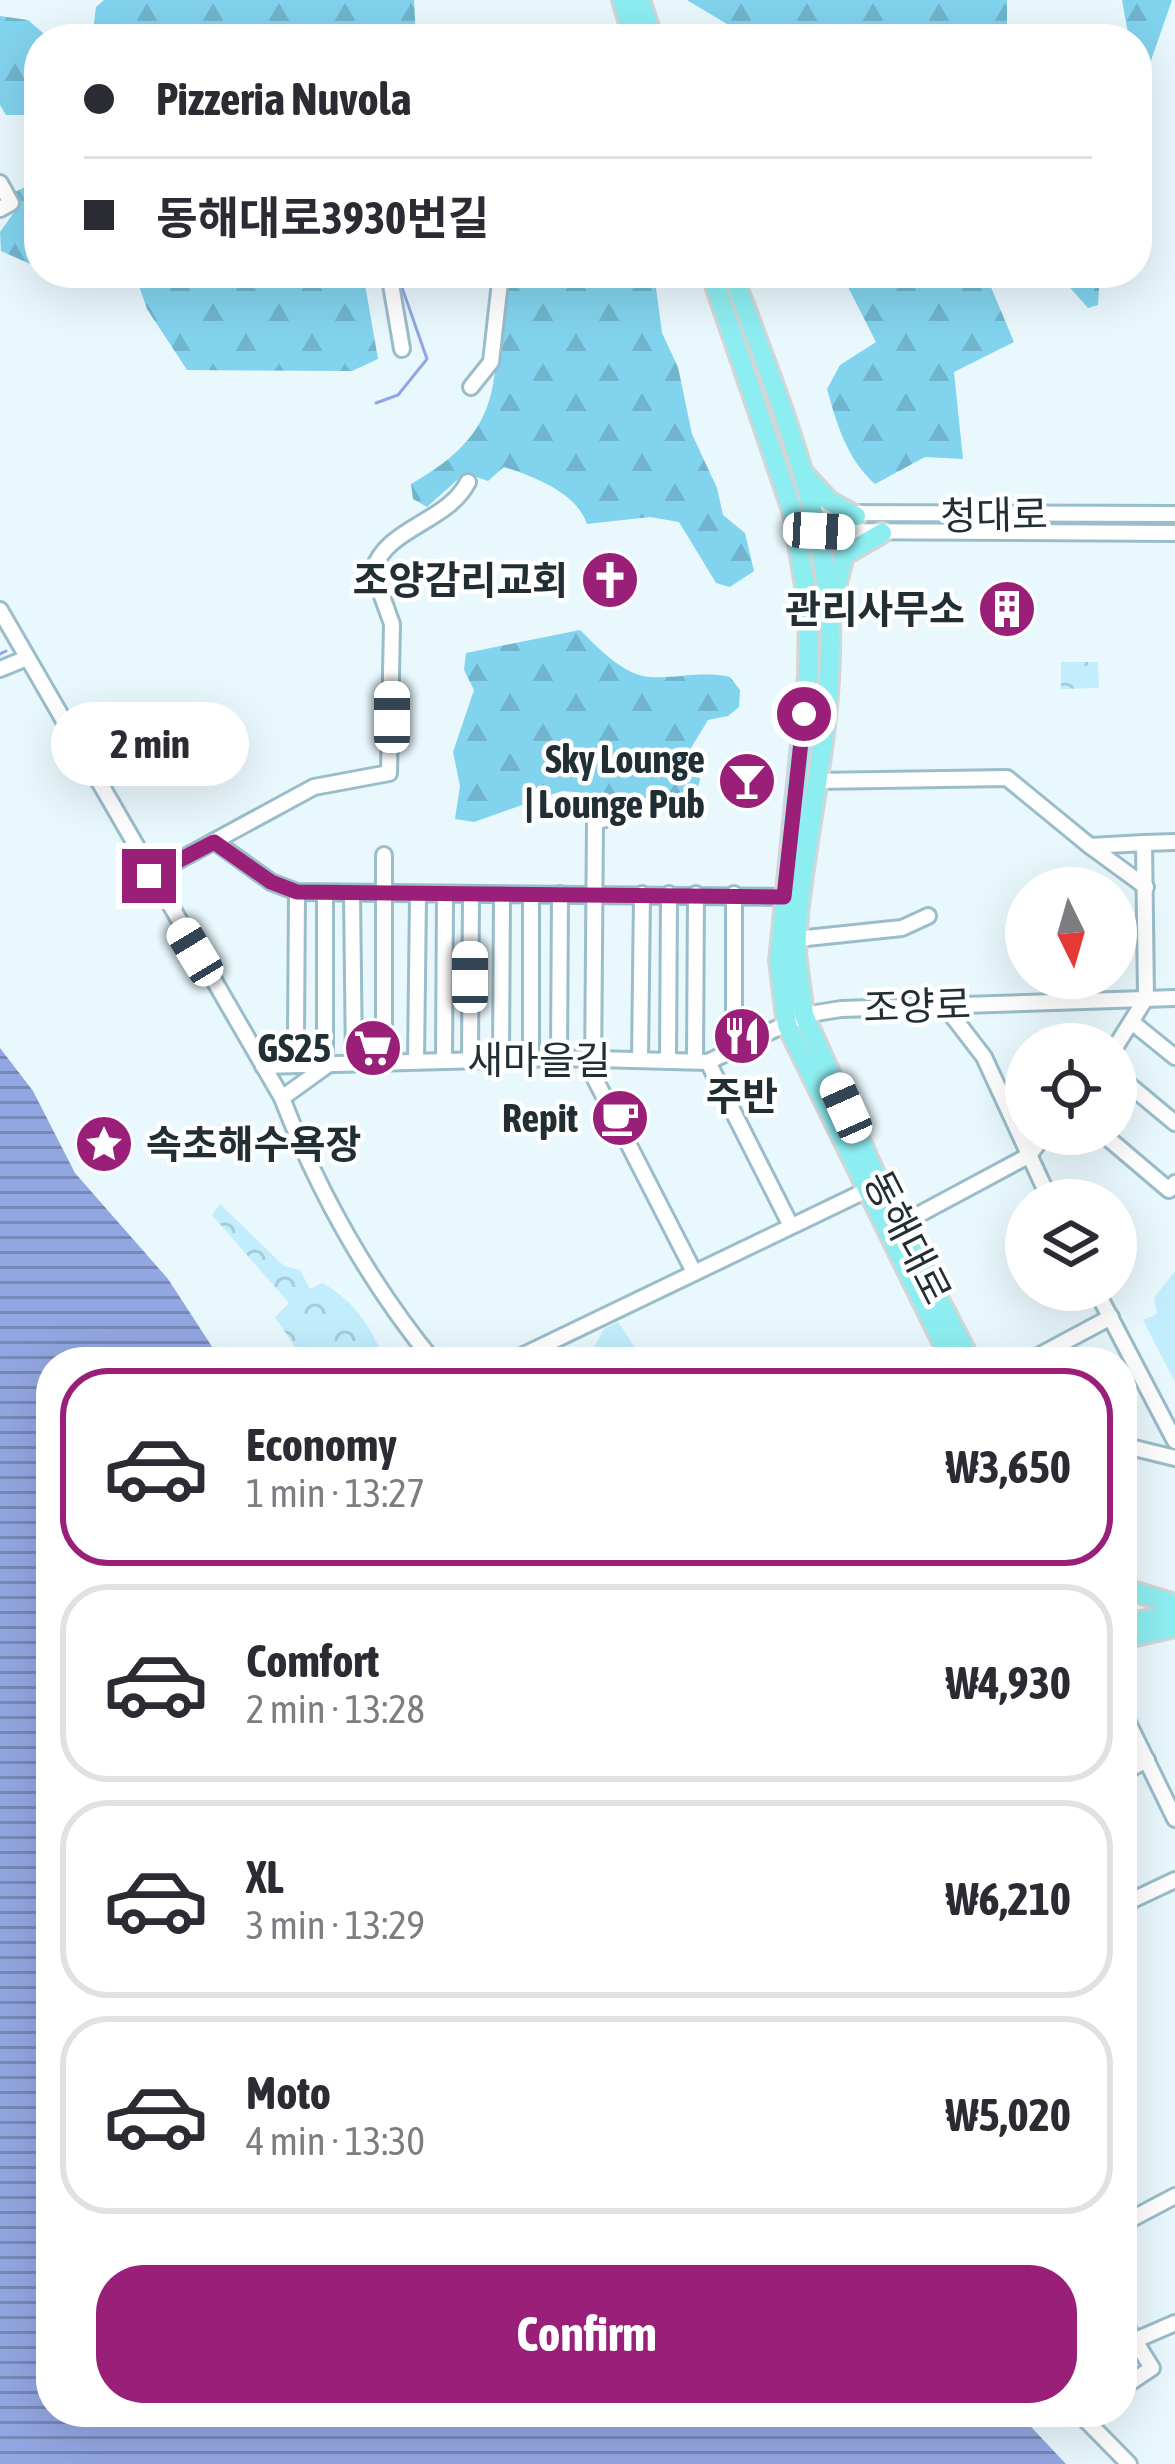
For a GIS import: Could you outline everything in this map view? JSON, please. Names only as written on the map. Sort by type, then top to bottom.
[{"type":"main road","name":"동해대로","points":[[717,288],[795,521],[809,652],[779,961],[795,1020],[865,1190],[893,1228],[962,1347]]},
{"type":"main road","name":"동해대로","points":[[737,288],[816,522],[829,609],[830,653],[796,939],[795,1020],[945,1347]]},
{"type":"main road","points":[[798,466],[816,489],[856,516]]},
{"type":"main road","points":[[795,521],[816,522]]},
{"type":"main road","points":[[829,609],[844,555],[882,533]]},
{"type":"main road","points":[[1137,1593],[1175,1604]]},
{"type":"main road","points":[[1137,1622],[1175,1615]]},
{"type":"main road","points":[[1137,1636],[1175,1627]]},
{"type":"street","points":[[0,183],[6,206]]},
{"type":"street","points":[[392,288],[403,349]]},
{"type":"street","points":[[471,387],[491,362],[499,288]]},
{"type":"street","points":[[149,876],[314,787],[389,773],[392,624],[374,586],[375,563],[386,547],[452,505],[468,482]]},
{"type":"street","name":"청대로","points":[[816,522],[856,516],[1175,514]]},
{"type":"street","points":[[974,516],[976,534]]},
{"type":"street","name":"청대로","points":[[816,522],[882,533],[1175,533]]},
{"type":"street","points":[[0,610],[149,876],[282,1098],[306,1160],[362,1263],[423,1347]]},
{"type":"street","points":[[0,669],[26,658]]},
{"type":"street","points":[[816,782],[1006,778],[1146,886]]},
{"type":"street","points":[[619,815],[596,822],[593,1075],[693,1270]]},
{"type":"street","points":[[214,842],[271,882],[297,892],[784,897]]},
{"type":"street","points":[[1090,846],[1175,842]]},
{"type":"street","points":[[1133,1023],[1146,998],[1144,843]]},
{"type":"street","points":[[384,855],[384,1062]]},
{"type":"street","points":[[297,892],[296,1037],[304,1065]]},
{"type":"street","points":[[282,1098],[327,1064],[325,893]]},
{"type":"street","points":[[352,894],[354,1063]]},
{"type":"street","points":[[559,1058],[560,894]]},
{"type":"street","points":[[668,1061],[669,894]]},
{"type":"street","points":[[696,894],[702,1061],[790,1226]]},
{"type":"street","points":[[734,894],[734,1050]]},
{"type":"street","points":[[416,1061],[418,895]]},
{"type":"street","points":[[470,1059],[471,895]]},
{"type":"street","points":[[640,1060],[642,895]]},
{"type":"street","points":[[445,896],[445,1060]]},
{"type":"street","points":[[501,1059],[502,896]]},
{"type":"street","points":[[531,896],[531,1058]]},
{"type":"street","points":[[796,939],[902,928],[928,916]]},
{"type":"street","name":"조양로","points":[[795,1020],[944,1005],[1175,998]]},
{"type":"street","points":[[944,1005],[983,1057],[1040,1179]]},
{"type":"street","name":"새마을길","points":[[262,1066],[531,1058],[702,1061],[795,1020]]},
{"type":"street","points":[[1137,1026],[1175,1057]]},
{"type":"street","points":[[1137,1091],[1175,1123]]},
{"type":"street","points":[[1128,1155],[1169,1190],[1175,1183]]},
{"type":"street","points":[[893,1228],[1028,1156]]},
{"type":"street","points":[[539,1347],[865,1190]]},
{"type":"street","points":[[1108,1311],[1126,1347]]},
{"type":"street","points":[[1055,1347],[1111,1317]]},
{"type":"street","points":[[1137,1368],[1175,1442]]},
{"type":"street","points":[[1137,1449],[1175,1458]]},
{"type":"street","points":[[1137,1740],[1175,1819]]},
{"type":"street","points":[[1137,1765],[1147,1760]]},
{"type":"street","points":[[1137,1898],[1175,1880]]},
{"type":"street","points":[[1137,2216],[1175,2196]]},
{"type":"street","points":[[1137,2339],[1175,2323]]},
{"type":"street","points":[[1137,2353],[1151,2368],[1137,2378]]},
{"type":"street","points":[[1096,2427],[1129,2464]]},
{"type":"green space","points":[[104,0],[414,0],[415,24],[94,24],[96,7]]},
{"type":"green space","points":[[687,0],[1007,0],[1007,24],[727,24]]},
{"type":"green space","points":[[1122,0],[1172,0],[1152,58],[1152,24],[1126,24]]},
{"type":"green space","points":[[0,16],[28,20],[33,24],[24,24],[24,115],[6,115],[0,105]]},
{"type":"green space","points":[[24,188],[24,261],[1,251],[0,232],[20,204],[15,192]]},
{"type":"green space","points":[[140,288],[366,288],[378,359],[352,371],[187,370],[147,309]]},
{"type":"green space","points":[[503,288],[656,288],[662,333],[678,367],[692,434],[717,488],[723,515],[745,533],[754,571],[730,587],[716,583],[679,522],[650,517],[587,524],[564,495],[504,467],[488,481],[465,473],[427,507],[413,499],[411,484],[468,440],[482,418],[491,394]]},
{"type":"green space","points":[[849,288],[991,288],[1014,342],[954,372],[963,459],[925,457],[875,484],[857,464],[827,389],[840,365],[876,342]]},
{"type":"green space","points":[[1070,288],[1099,288],[1098,305],[1088,308]]},
{"type":"green space","points":[[580,630],[634,673],[719,675],[730,677],[740,690],[739,707],[728,716],[708,720],[691,748],[700,780],[696,793],[645,798],[562,791],[474,822],[455,819],[460,786],[453,752],[474,690],[464,670],[466,653]]},
{"type":"green space","points":[[1061,662],[1098,662],[1099,688],[1061,689]]},
{"type":"green space","points":[[220,1204],[284,1266],[300,1270],[310,1289],[322,1283],[344,1298],[379,1347],[295,1347],[275,1317],[289,1303],[212,1215]]},
{"type":"green space","points":[[1175,1271],[1175,1382],[1143,1320],[1157,1314],[1154,1298]]},
{"type":"green space","points":[[618,1322],[635,1347],[594,1347],[604,1329]]},
{"type":"shaded area","points":[[0,1048],[33,1091],[75,1173],[168,1279],[212,1347],[36,1347],[36,2427],[1031,2427],[1066,2464],[0,2464]]},
{"type":"waterway","points":[[376,403],[398,395],[427,359],[402,288]]},
{"type":"waterway","points":[[0,654],[6,651]]},
{"type":"place","name":"조양감리교회","points":[[610,580]]},
{"type":"place","name":"관리사무소","points":[[1007,609]]},
{"type":"place","name":"Sky Lounge | Lounge Pub","points":[[747,781]]},
{"type":"place","name":"주반","points":[[742,1036]]},
{"type":"place","name":"GS25","points":[[373,1048]]},
{"type":"place","name":"Repit","points":[[620,1118]]},
{"type":"place","name":"속초해수욕장","points":[[104,1144]]},
{"type":"route","points":[[149,876],[214,842],[284,890],[297,892],[784,897],[804,714]]}]
